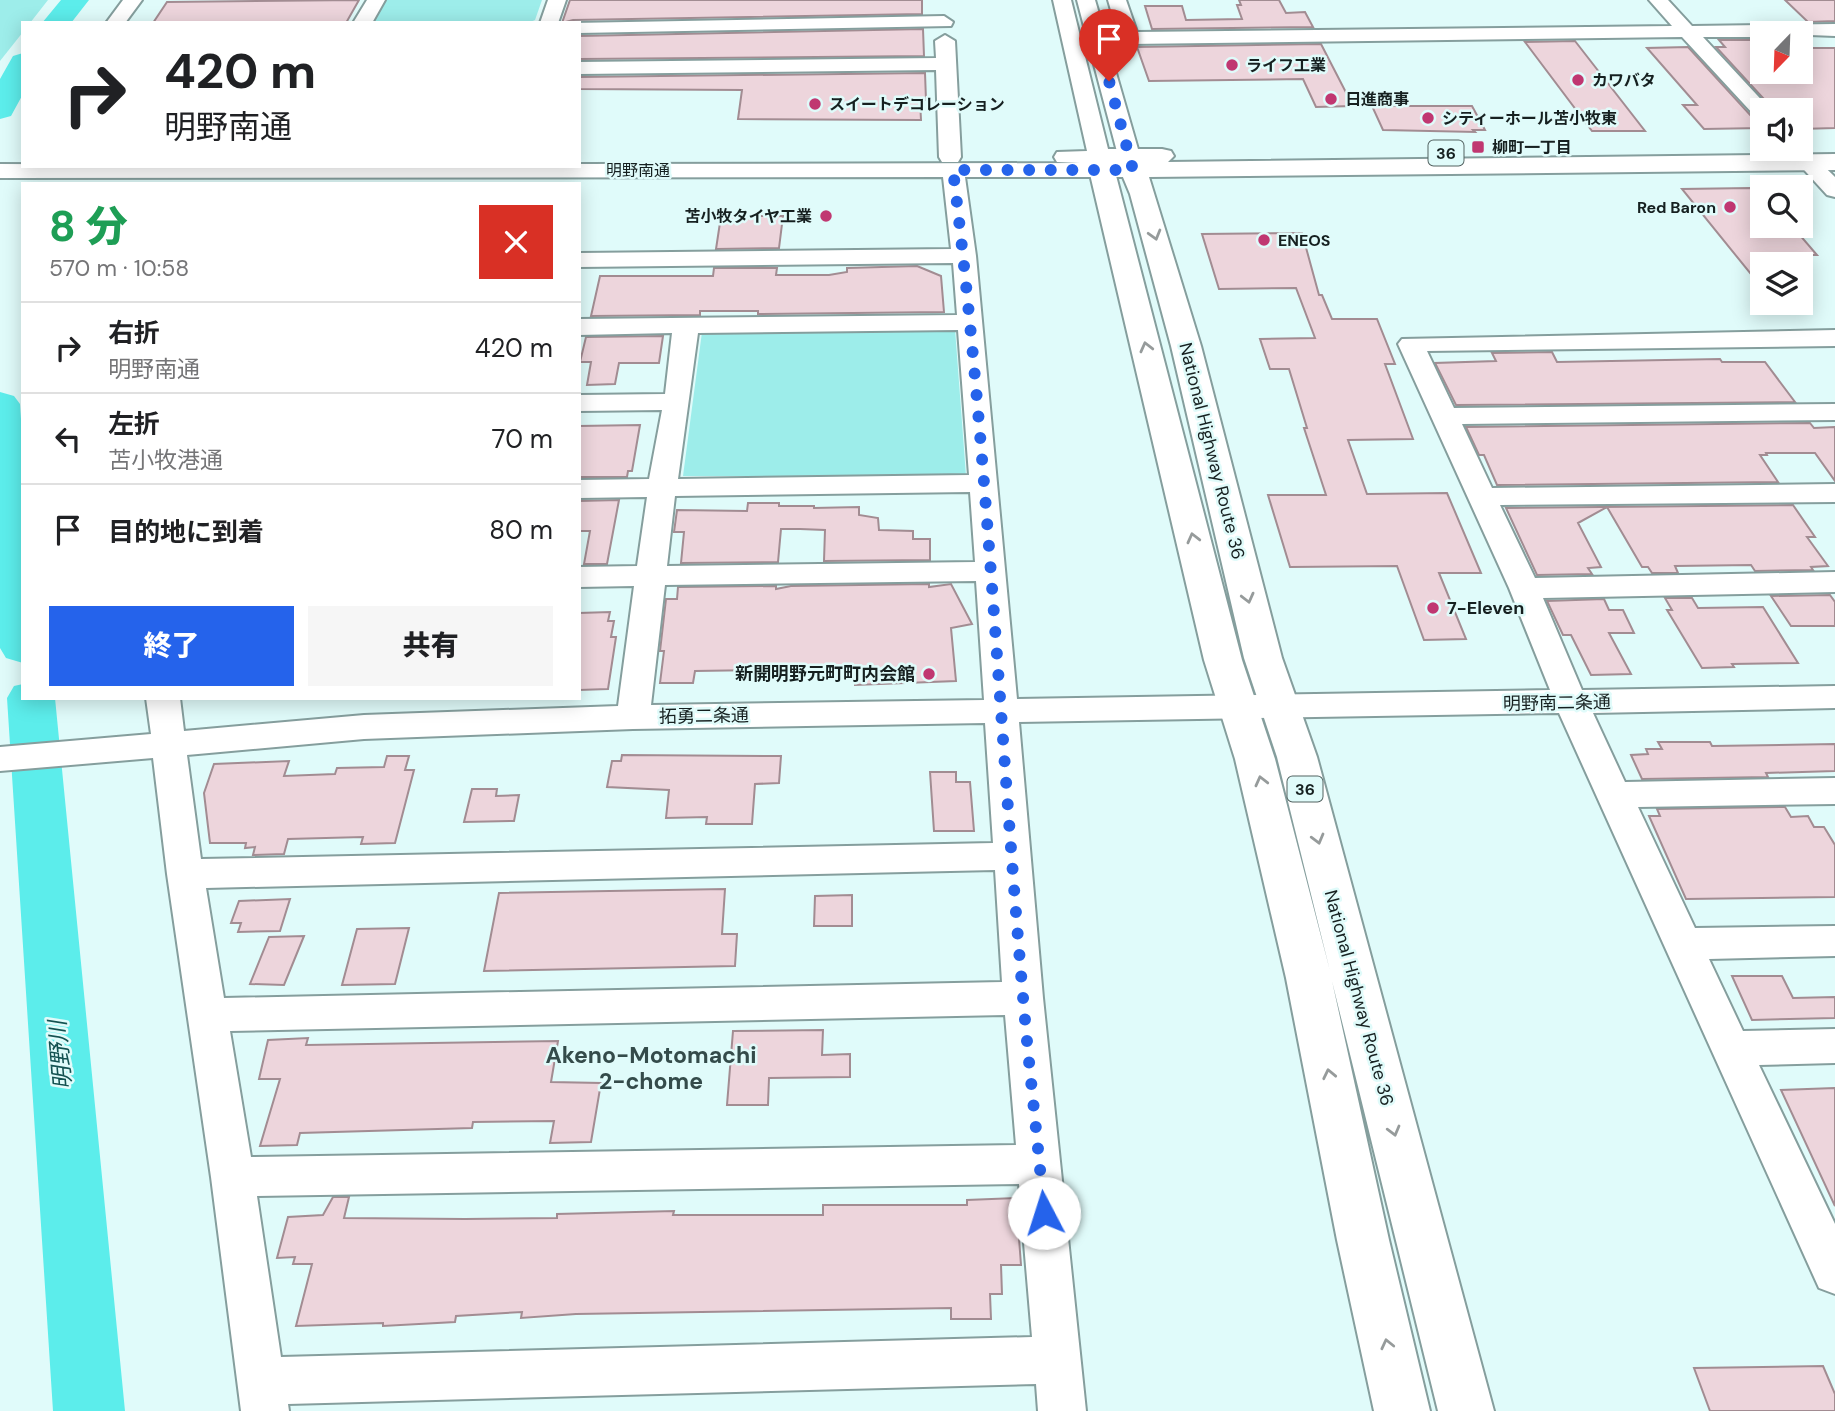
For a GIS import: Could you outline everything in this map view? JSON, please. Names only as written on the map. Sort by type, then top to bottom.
[{"type":"highway","name":"36","points":[[1116,164],[1750,148]]},
{"type":"highway","name":"36","points":[[1813,151],[1835,148]]},
{"type":"highway","name":"36","points":[[1116,164],[1750,154]]},
{"type":"highway","name":"36","points":[[1813,156],[1835,162]]},
{"type":"highway","name":"National Highway Route 36","points":[[1116,164],[1143,194],[1186,346],[1261,648],[1260,707],[1309,978],[1363,1241],[1402,1411]]},
{"type":"highway","name":"National Highway Route 36","points":[[1260,707],[1297,757],[1466,1411]]},
{"type":"street","points":[[116,21],[132,0]]},
{"type":"street","points":[[363,21],[376,0]]},
{"type":"street","points":[[550,21],[557,0]]},
{"type":"street","points":[[942,0],[951,164],[964,256],[1003,711],[1023,998],[1062,1411]]},
{"type":"street","points":[[1062,0],[1116,164]]},
{"type":"street","points":[[1086,0],[1116,164]]},
{"type":"street","points":[[1117,0],[1129,38],[1835,30]]},
{"type":"street","points":[[1658,0],[1750,99]]},
{"type":"street","points":[[581,27],[944,22]]},
{"type":"street","points":[[581,68],[946,64]]},
{"type":"street","points":[[0,158],[21,158]]},
{"type":"street","name":"明野南通","points":[[581,158],[790,164],[1116,164]]},
{"type":"street","points":[[1809,161],[1835,190]]},
{"type":"street","name":"明野南通","points":[[0,171],[85,174],[493,173],[790,164]]},
{"type":"street","points":[[581,260],[964,256]]},
{"type":"street","points":[[581,327],[969,322]]},
{"type":"street","points":[[634,718],[650,576],[686,325]]},
{"type":"street","points":[[1830,1252],[1613,795],[1524,588],[1412,344],[1835,338]]},
{"type":"street","points":[[581,403],[677,402]]},
{"type":"street","points":[[1446,416],[1835,412]]},
{"type":"street","points":[[581,489],[984,483]]},
{"type":"street","points":[[1482,497],[1835,493]]},
{"type":"street","points":[[581,577],[991,571]]},
{"type":"street","points":[[1524,588],[1835,582]]},
{"type":"street","name":"明野南二条通","points":[[1260,707],[1835,697]]},
{"type":"street","points":[[163,700],[185,874],[209,1015],[263,1396],[1056,1360]]},
{"type":"street","name":"拓勇二条通","points":[[0,759],[364,727],[634,718],[1260,707]]},
{"type":"street","points":[[1613,795],[1835,791]]},
{"type":"street","points":[[185,874],[1013,856]]},
{"type":"street","points":[[1683,944],[1835,941]]},
{"type":"street","points":[[209,1015],[1023,998]]},
{"type":"street","points":[[1732,1048],[1835,1046]]},
{"type":"street","points":[[233,1177],[1040,1164]]},
{"type":"shaded area","points":[[0,0],[48,0],[32,21],[21,21],[21,35],[0,61]]},
{"type":"shaded area","points":[[383,0],[542,0],[533,21],[373,21]]},
{"type":"shaded area","points":[[955,329],[966,476],[683,476],[702,332]]},
{"type":"building","points":[[359,0],[347,21],[154,21],[167,2]]},
{"type":"building","points":[[570,0],[922,0],[922,14],[563,21]]},
{"type":"building","points":[[1239,0],[1279,0],[1286,13],[1305,12],[1313,27],[1152,29],[1145,6],[1182,6],[1186,20],[1242,19],[1237,5],[1241,5]]},
{"type":"building","points":[[1785,0],[1835,0],[1835,21],[1807,21]]},
{"type":"building","points":[[923,29],[924,56],[581,59],[581,36]]},
{"type":"building","points":[[1719,40],[1750,40],[1750,84],[1716,47],[1725,47]]},
{"type":"building","points":[[1575,41],[1645,131],[1592,131],[1525,42]]},
{"type":"building","points":[[1321,44],[1353,106],[1316,107],[1303,79],[1149,81],[1137,47]]},
{"type":"building","points":[[1688,47],[1750,115],[1750,128],[1704,129],[1683,105],[1697,105],[1647,48]]},
{"type":"building","points":[[1813,48],[1835,48],[1835,128],[1813,129],[1813,98],[1763,98],[1750,84],[1813,84]]},
{"type":"building","name":"スイートデコレーション","points":[[925,73],[926,100],[920,100],[921,120],[738,119],[742,90],[581,89],[581,77]]},
{"type":"building","name":"シティーホール苫小牧東","points":[[1372,106],[1472,106],[1485,130],[1383,130]]},
{"type":"building","points":[[1750,188],[1750,238],[1802,238],[1817,255],[1813,255],[1813,252],[1750,252],[1750,273],[1682,189]]},
{"type":"building","points":[[721,216],[783,216],[779,248],[716,249]]},
{"type":"building","points":[[1302,233],[1319,295],[1322,295],[1332,319],[1377,319],[1395,364],[1385,364],[1413,439],[1348,440],[1367,494],[1447,493],[1481,573],[1439,573],[1466,639],[1424,640],[1397,566],[1290,567],[1268,495],[1326,495],[1304,428],[1307,428],[1289,369],[1270,369],[1260,339],[1315,338],[1296,288],[1219,289],[1202,234]]},
{"type":"building","points":[[917,266],[941,276],[944,312],[758,314],[758,311],[700,311],[700,315],[591,316],[600,276],[713,276],[714,268],[777,268],[776,275],[829,275],[847,272],[847,268]]},
{"type":"building","points":[[663,336],[659,363],[619,363],[615,384],[587,385],[591,362],[581,362],[586,337]]},
{"type":"building","points":[[1552,352],[1557,362],[1720,359],[1722,362],[1765,362],[1795,402],[1456,405],[1435,363],[1496,361],[1492,353]]},
{"type":"building","points":[[1810,423],[1814,428],[1835,427],[1835,481],[1815,453],[1766,453],[1767,455],[1760,455],[1778,482],[1497,485],[1484,455],[1479,455],[1466,427]]},
{"type":"building","points":[[640,425],[632,471],[628,471],[627,477],[581,477],[581,426]]},
{"type":"building","points":[[619,500],[607,564],[584,564],[590,531],[581,531],[581,501]]},
{"type":"building","points":[[748,503],[779,503],[779,506],[814,508],[859,507],[859,515],[878,518],[879,530],[913,531],[913,539],[930,539],[930,560],[824,561],[825,530],[781,529],[778,562],[681,563],[684,532],[674,532],[677,510],[747,511]]},
{"type":"building","points":[[1793,505],[1815,537],[1807,537],[1828,566],[1811,567],[1813,570],[1755,571],[1751,565],[1675,566],[1678,573],[1652,573],[1648,567],[1642,567],[1607,507],[1578,523],[1601,567],[1588,568],[1592,574],[1537,575],[1506,508]]},
{"type":"building","points":[[929,584],[929,587],[951,584],[972,624],[951,628],[956,681],[855,685],[855,670],[796,670],[796,675],[758,676],[759,670],[695,671],[693,683],[660,683],[664,651],[660,651],[666,599],[677,599],[678,587],[776,586],[776,589],[791,586]]},
{"type":"building","points":[[1830,595],[1835,602],[1835,626],[1791,626],[1771,596]]},
{"type":"building","points":[[1665,598],[1692,598],[1698,608],[1763,607],[1798,663],[1732,664],[1734,667],[1702,668],[1667,610],[1672,610]]},
{"type":"building","points":[[1604,599],[1609,610],[1623,610],[1634,633],[1609,633],[1631,674],[1591,675],[1571,635],[1563,635],[1547,601]]},
{"type":"building","points":[[610,612],[608,621],[614,621],[611,637],[616,637],[608,689],[581,690],[581,613]]},
{"type":"building","points":[[1658,742],[1710,742],[1712,746],[1835,744],[1835,771],[1766,773],[1768,777],[1642,779],[1631,755],[1648,754],[1646,749],[1662,749]]},
{"type":"building","points":[[622,755],[781,756],[779,783],[755,784],[752,824],[706,824],[707,817],[666,818],[669,790],[607,787],[612,761],[621,761]]},
{"type":"building","points":[[387,756],[409,756],[405,770],[414,770],[395,843],[361,844],[363,837],[288,839],[284,854],[253,855],[255,847],[245,848],[246,843],[210,843],[204,793],[214,764],[289,761],[284,776],[335,774],[337,768],[384,767]]},
{"type":"building","points":[[930,772],[956,772],[956,782],[970,782],[974,831],[934,831]]},
{"type":"building","points":[[472,789],[497,789],[496,796],[519,795],[514,821],[464,822]]},
{"type":"building","points":[[1785,807],[1791,817],[1808,816],[1814,827],[1824,827],[1835,845],[1835,897],[1686,899],[1649,816],[1660,816],[1657,809]]},
{"type":"building","points":[[725,889],[722,934],[737,934],[735,966],[484,971],[499,893]]},
{"type":"building","points":[[852,895],[852,926],[814,926],[815,896]]},
{"type":"building","points":[[290,899],[280,931],[238,932],[241,923],[231,923],[239,901]]},
{"type":"building","points":[[409,928],[395,984],[342,985],[357,929]]},
{"type":"building","points":[[304,936],[284,985],[250,984],[269,937]]},
{"type":"building","points":[[1732,976],[1782,976],[1793,998],[1835,997],[1835,1018],[1752,1020]]},
{"type":"building","points":[[823,1030],[822,1055],[850,1054],[850,1077],[769,1078],[768,1105],[727,1105],[733,1031]]},
{"type":"building","points":[[308,1038],[306,1045],[558,1041],[551,1082],[601,1083],[591,1142],[550,1143],[554,1121],[473,1122],[472,1128],[300,1133],[297,1145],[260,1146],[280,1079],[259,1079],[268,1040]]},
{"type":"building","points":[[1835,1088],[1835,1206],[1781,1090]]},
{"type":"building","points":[[333,1197],[349,1197],[344,1218],[465,1219],[557,1218],[557,1214],[674,1211],[673,1215],[823,1215],[823,1205],[967,1205],[967,1200],[1016,1198],[1021,1265],[1001,1265],[1002,1294],[990,1294],[991,1319],[951,1319],[951,1308],[576,1314],[521,1318],[522,1312],[456,1316],[455,1322],[383,1326],[383,1323],[296,1326],[312,1264],[293,1264],[295,1257],[277,1258],[288,1217],[323,1215]]},
{"type":"building","points":[[1823,1366],[1835,1394],[1835,1411],[1710,1411],[1694,1368]]},
{"type":"waterway","name":"明野川","points":[[58,21],[76,0]]},
{"type":"waterway","name":"明野川","points":[[0,110],[21,66]]},
{"type":"waterway","name":"明野川","points":[[0,404],[7,545],[21,634]]},
{"type":"waterway","name":"明野川","points":[[31,700],[89,1411]]},
{"type":"place","name":"ライフ工業","points":[[1232,65]]},
{"type":"place","name":"カワバタ","points":[[1578,80]]},
{"type":"place","name":"日進商事","points":[[1331,99]]},
{"type":"place","name":"スイートデコレーション","points":[[815,104]]},
{"type":"place","name":"シティーホール苫小牧東","points":[[1428,118]]},
{"type":"place","name":"柳町一丁目","points":[[1478,147]]},
{"type":"place","name":"Red Baron","points":[[1730,207]]},
{"type":"place","name":"苫小牧タイヤ工業","points":[[826,216]]},
{"type":"place","name":"ENEOS","points":[[1264,240]]},
{"type":"place","name":"7-Eleven","points":[[1433,608]]},
{"type":"place","name":"新開明野元町町内会館","points":[[929,674]]},
{"type":"district","name":"Akeno-Motomachi 2-chome","points":[[651,1068]]},
{"type":"route","points":[[1044,1213],[1023,998],[984,483],[964,256],[953,170],[1133,170],[1109,81]]}]
